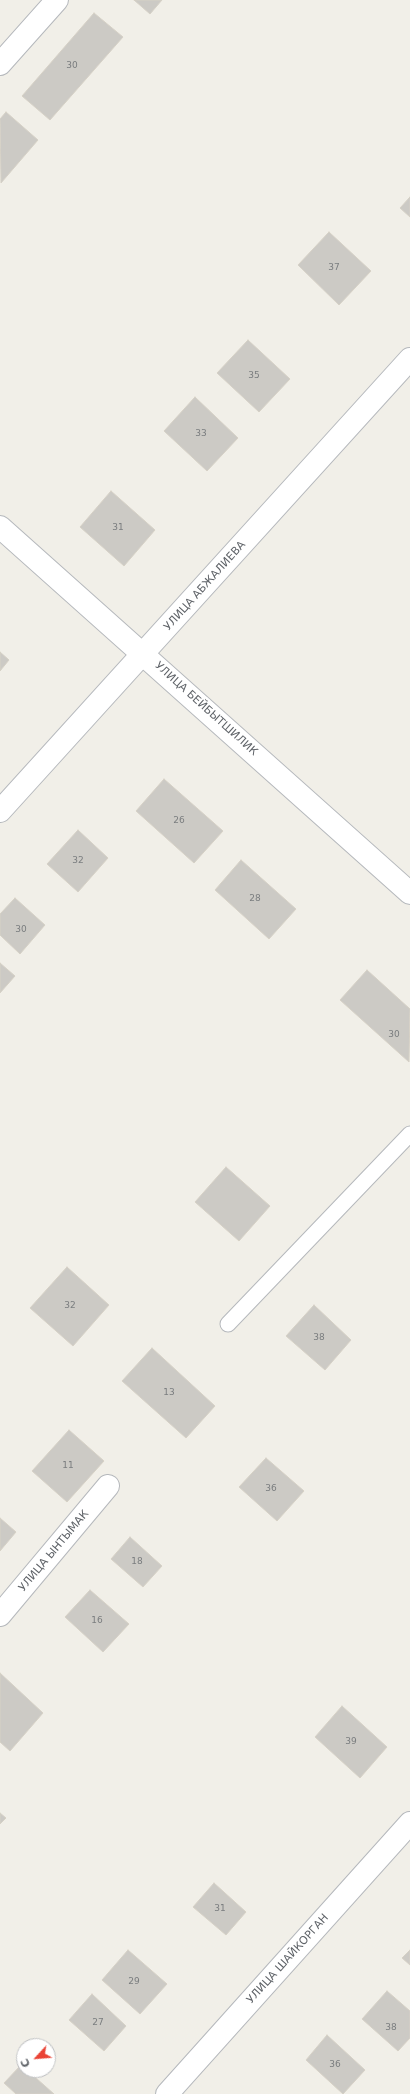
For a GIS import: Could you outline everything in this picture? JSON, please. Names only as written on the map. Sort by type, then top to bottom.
[{"type":"street","points":[[0,64],[57,0]]},
{"type":"street","name":"УЛИЦА АБЖАЛИЕВА","points":[[0,811],[410,359]]},
{"type":"street","name":"УЛИЦА БЕЙБЫТШИЛИК","points":[[0,527],[410,893]]},
{"type":"street","name":"УЛИЦА ЫНТЫМАК","points":[[0,1615],[108,1486]]},
{"type":"street","name":"УЛИЦА ШАЙКОРГАН","points":[[167,2094],[410,1823]]},
{"type":"lane","points":[[228,1324],[410,1134]]},
{"type":"building","points":[[134,0],[162,0],[150,14]]},
{"type":"building","points":[[94,13],[123,37],[50,120],[22,96]]},
{"type":"building","points":[[6,112],[38,140],[1,183],[0,119]]},
{"type":"building","points":[[410,197],[410,217],[400,208]]},
{"type":"building","points":[[329,232],[371,271],[339,305],[298,265]]},
{"type":"building","points":[[248,340],[290,379],[259,412],[217,373]]},
{"type":"building","points":[[195,397],[238,438],[207,471],[164,431]]},
{"type":"building","points":[[111,491],[155,530],[124,566],[80,527]]},
{"type":"building","points":[[0,652],[9,660],[0,671]]},
{"type":"building","points":[[164,779],[223,831],[194,863],[136,811]]},
{"type":"building","points":[[78,830],[108,858],[78,892],[47,864]]},
{"type":"building","points":[[241,860],[296,909],[269,939],[215,890]]},
{"type":"building","points":[[15,898],[45,925],[20,954],[0,935],[0,914]]},
{"type":"building","points":[[0,963],[15,976],[0,993]]},
{"type":"building","points":[[367,970],[410,1009],[409,1062],[340,1000]]},
{"type":"building","points":[[226,1167],[270,1206],[239,1241],[195,1202]]},
{"type":"building","points":[[67,1267],[109,1305],[73,1346],[30,1308]]},
{"type":"building","points":[[314,1305],[351,1340],[325,1370],[286,1336]]},
{"type":"building","points":[[152,1348],[215,1406],[186,1438],[122,1381]]},
{"type":"building","points":[[69,1430],[104,1461],[67,1502],[32,1471]]},
{"type":"building","points":[[266,1458],[304,1491],[277,1521],[239,1487]]},
{"type":"building","points":[[0,1518],[16,1532],[0,1551]]},
{"type":"building","points":[[130,1537],[162,1566],[143,1587],[111,1559]]},
{"type":"building","points":[[90,1590],[129,1624],[103,1652],[65,1617]]},
{"type":"building","points":[[0,1673],[43,1713],[10,1751],[0,1742]]},
{"type":"building","points":[[342,1706],[387,1747],[360,1778],[315,1737]]},
{"type":"building","points":[[0,1813],[6,1818],[0,1824]]},
{"type":"building","points":[[214,1883],[246,1912],[226,1935],[193,1907]]},
{"type":"building","points":[[128,1950],[167,1984],[140,2014],[102,1980]]},
{"type":"building","points":[[410,1950],[410,1965],[402,1958]]},
{"type":"building","points":[[387,1991],[410,2011],[410,2038],[398,2051],[362,2019]]},
{"type":"building","points":[[92,1994],[126,2026],[104,2051],[69,2020]]},
{"type":"building","points":[[327,2035],[365,2070],[343,2094],[306,2060]]},
{"type":"building","points":[[16,2070],[16,2078],[36,2078],[54,2094],[16,2094],[4,2083]]}]
